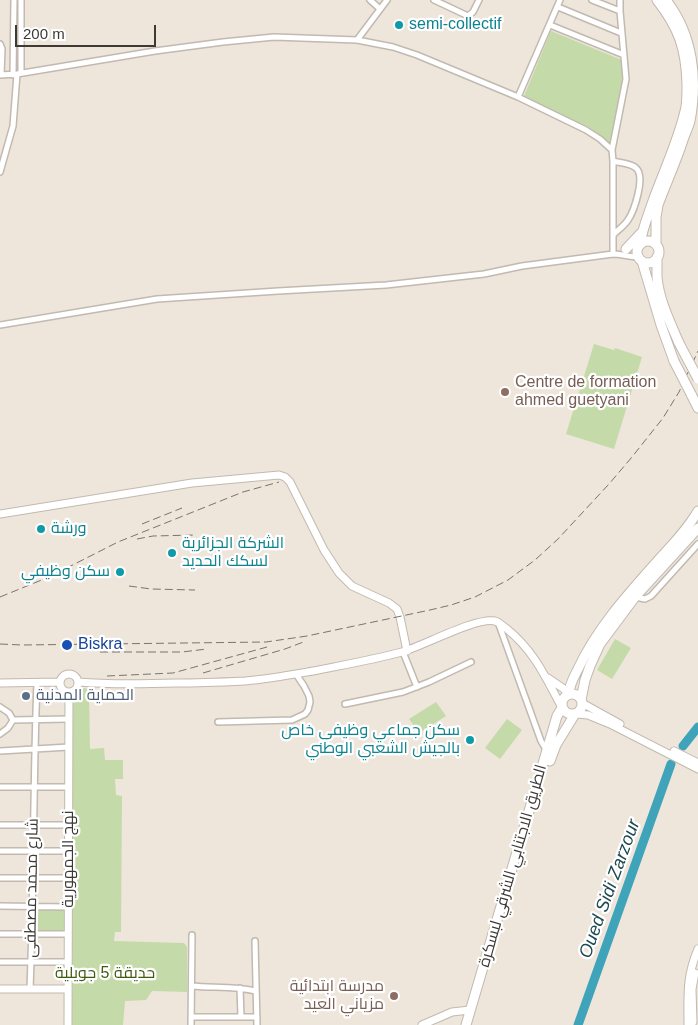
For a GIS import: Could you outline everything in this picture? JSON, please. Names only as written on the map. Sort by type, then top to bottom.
[{"type":"highway","points":[[657,0],[671,19],[682,45],[686,63],[686,105],[672,151],[642,232],[638,254],[674,361],[698,408]]},
{"type":"highway","points":[[666,0],[684,29],[689,44],[693,62],[694,93],[690,123],[658,205],[656,217],[656,244],[659,253],[657,257],[657,278],[668,318],[698,379]]},
{"type":"highway","points":[[619,253],[642,232]]},
{"type":"highway","points":[[639,245],[646,241],[656,244]]},
{"type":"highway","points":[[641,259],[650,262],[657,257]]},
{"type":"highway","points":[[569,694],[570,686],[583,658],[606,622],[686,529],[698,512]]},
{"type":"highway","points":[[582,701],[575,694],[569,694],[564,698],[562,707],[569,714],[576,714],[581,709],[588,673],[600,644],[635,597],[698,528]]},
{"type":"highway","name":"الطريق الاجتنابي الشرقي لبسكرة","points":[[466,1025],[557,716],[562,707]]},
{"type":"highway","name":"الطريق الاجتنابي الشرقي لبسكرة","points":[[472,1025],[553,752],[562,734],[576,714]]},
{"type":"main road","points":[[0,514],[192,483],[279,475],[285,477],[290,482],[331,563],[339,573],[352,586],[389,603],[397,609],[400,616],[405,651]]},
{"type":"main road","points":[[78,682],[134,684],[246,681],[296,674],[405,651],[486,621],[498,622],[517,638],[536,660],[562,707]]},
{"type":"main road","points":[[71,674],[76,677],[78,682],[75,691],[66,692],[61,688],[60,682],[65,675],[71,674]]},
{"type":"main road","points":[[545,676],[569,694]]},
{"type":"main road","points":[[0,684],[60,682]]},
{"type":"main road","name":"نهج الجمهورية","points":[[68,1025],[69,692]]},
{"type":"main road","points":[[582,701],[599,713],[698,764]]},
{"type":"main road","points":[[576,714],[598,718],[698,769]]},
{"type":"main road","points":[[693,1024],[687,988],[691,968],[698,949]]},
{"type":"main road","points":[[693,1024],[692,988],[698,960]]},
{"type":"main road","points":[[0,989],[68,989]]},
{"type":"main road","points":[[422,1025],[452,1012],[470,1010]]},
{"type":"street","points":[[14,0],[17,74]]},
{"type":"street","points":[[0,172],[13,126],[21,0]]},
{"type":"street","points":[[370,0],[380,9]]},
{"type":"street","points":[[357,40],[388,0]]},
{"type":"street","points":[[434,0],[468,16],[473,12],[479,0]]},
{"type":"street","points":[[518,97],[560,0]]},
{"type":"street","points":[[592,0],[620,11]]},
{"type":"street","points":[[620,0],[626,86],[612,150],[614,161],[614,234],[619,253],[624,256],[641,259]]},
{"type":"street","points":[[558,7],[622,33]]},
{"type":"street","points":[[550,25],[624,55]]},
{"type":"street","points":[[0,44],[2,49],[1,75],[223,42],[274,37],[357,40],[392,47],[417,55],[518,97],[586,130],[612,150]]},
{"type":"street","points":[[614,161],[631,165],[638,169],[639,172],[638,198],[629,218],[614,234]]},
{"type":"street","points":[[0,325],[157,299],[402,284],[484,274],[547,262],[619,253],[639,245]]},
{"type":"street","points":[[635,597],[645,599],[651,596],[698,544]]},
{"type":"street","points":[[498,622],[541,741],[547,751]]},
{"type":"street","points":[[505,644],[510,638],[517,638]]},
{"type":"street","points":[[405,651],[417,687]]},
{"type":"street","points":[[345,704],[389,696],[417,687],[471,662]]},
{"type":"street","points":[[218,722],[292,720],[305,714],[310,702],[309,696],[296,674]]},
{"type":"street","name":"شارع محمد مصطفى","points":[[30,989],[37,682]]},
{"type":"street","points":[[0,707],[9,713],[13,720]]},
{"type":"street","points":[[13,720],[69,719]]},
{"type":"street","points":[[0,734],[8,728],[13,720]]},
{"type":"street","points":[[0,751],[69,747]]},
{"type":"street","points":[[0,787],[69,787]]},
{"type":"street","points":[[0,825],[69,825]]},
{"type":"street","points":[[0,851],[69,852]]},
{"type":"street","points":[[0,878],[68,878]]},
{"type":"street","points":[[0,906],[68,907]]},
{"type":"street","points":[[0,934],[68,934]]},
{"type":"street","points":[[191,1025],[192,936]]},
{"type":"street","points":[[255,941],[257,1025]]},
{"type":"street","points":[[0,962],[68,962]]},
{"type":"street","points":[[192,986],[240,988],[256,991]]},
{"type":"street","points":[[240,988],[241,1018]]},
{"type":"street","points":[[191,1018],[257,1018]]},
{"type":"green space","points":[[551,31],[622,60],[624,84],[609,144],[589,127],[524,98]]},
{"type":"green space","points":[[594,344],[614,350],[615,348],[642,357],[614,449],[566,434]]},
{"type":"green space","points":[[615,639],[631,648],[612,679],[597,670]]},
{"type":"green space","name":"حديقة 5 جويلية","points":[[89,689],[90,749],[104,748],[105,760],[123,760],[123,779],[115,779],[116,795],[122,796],[121,932],[115,932],[114,941],[184,943],[187,947],[187,992],[152,991],[146,1000],[125,1001],[123,1025],[72,1025],[73,696],[77,690]]},
{"type":"green space","points":[[436,702],[446,716],[419,733],[409,719]]},
{"type":"green space","points":[[507,719],[522,730],[500,759],[485,748]]},
{"type":"green space","points":[[34,908],[66,909],[65,932],[34,932]]},
{"type":"waterway","name":"Oued Sidi Zarzour","points":[[683,746],[698,727]]},
{"type":"waterway","name":"Oued Sidi Zarzour","points":[[578,1025],[671,764]]},
{"type":"railway","points":[[0,644],[266,642],[307,636],[430,610],[475,597],[508,580],[535,560],[558,539],[609,484],[663,418],[679,392],[698,351]]},
{"type":"railway","points":[[0,597],[49,577],[118,542],[243,492],[279,482]]},
{"type":"railway","points":[[142,524],[182,508]]},
{"type":"railway","points":[[137,539],[153,536],[196,535]]},
{"type":"railway","points":[[129,586],[151,589],[195,590]]},
{"type":"railway","points":[[203,673],[306,641]]},
{"type":"railway","points":[[107,676],[173,673],[267,647]]},
{"type":"railway","points":[[100,652],[182,652],[207,649]]},
{"type":"place","name":"semi-collectif","points":[[399,25]]},
{"type":"place","name":"Centre de formation ahmed guetyani","points":[[505,392]]},
{"type":"place","name":"ورشة","points":[[41,529]]},
{"type":"place","name":"الشركة الجزائرية لسكك الحديد","points":[[172,553]]},
{"type":"place","name":"سكن وظيفي","points":[[120,572]]},
{"type":"place","name":"Biskra","points":[[67,645]]},
{"type":"place","name":"الحماية المدنية","points":[[26,696]]},
{"type":"place","name":"سكن جماعي وظيفي خاص بالجيش الشعبي الوطني","points":[[470,740]]},
{"type":"place","name":"مدرسة ابتدائية مزياني العيد","points":[[394,996]]}]
